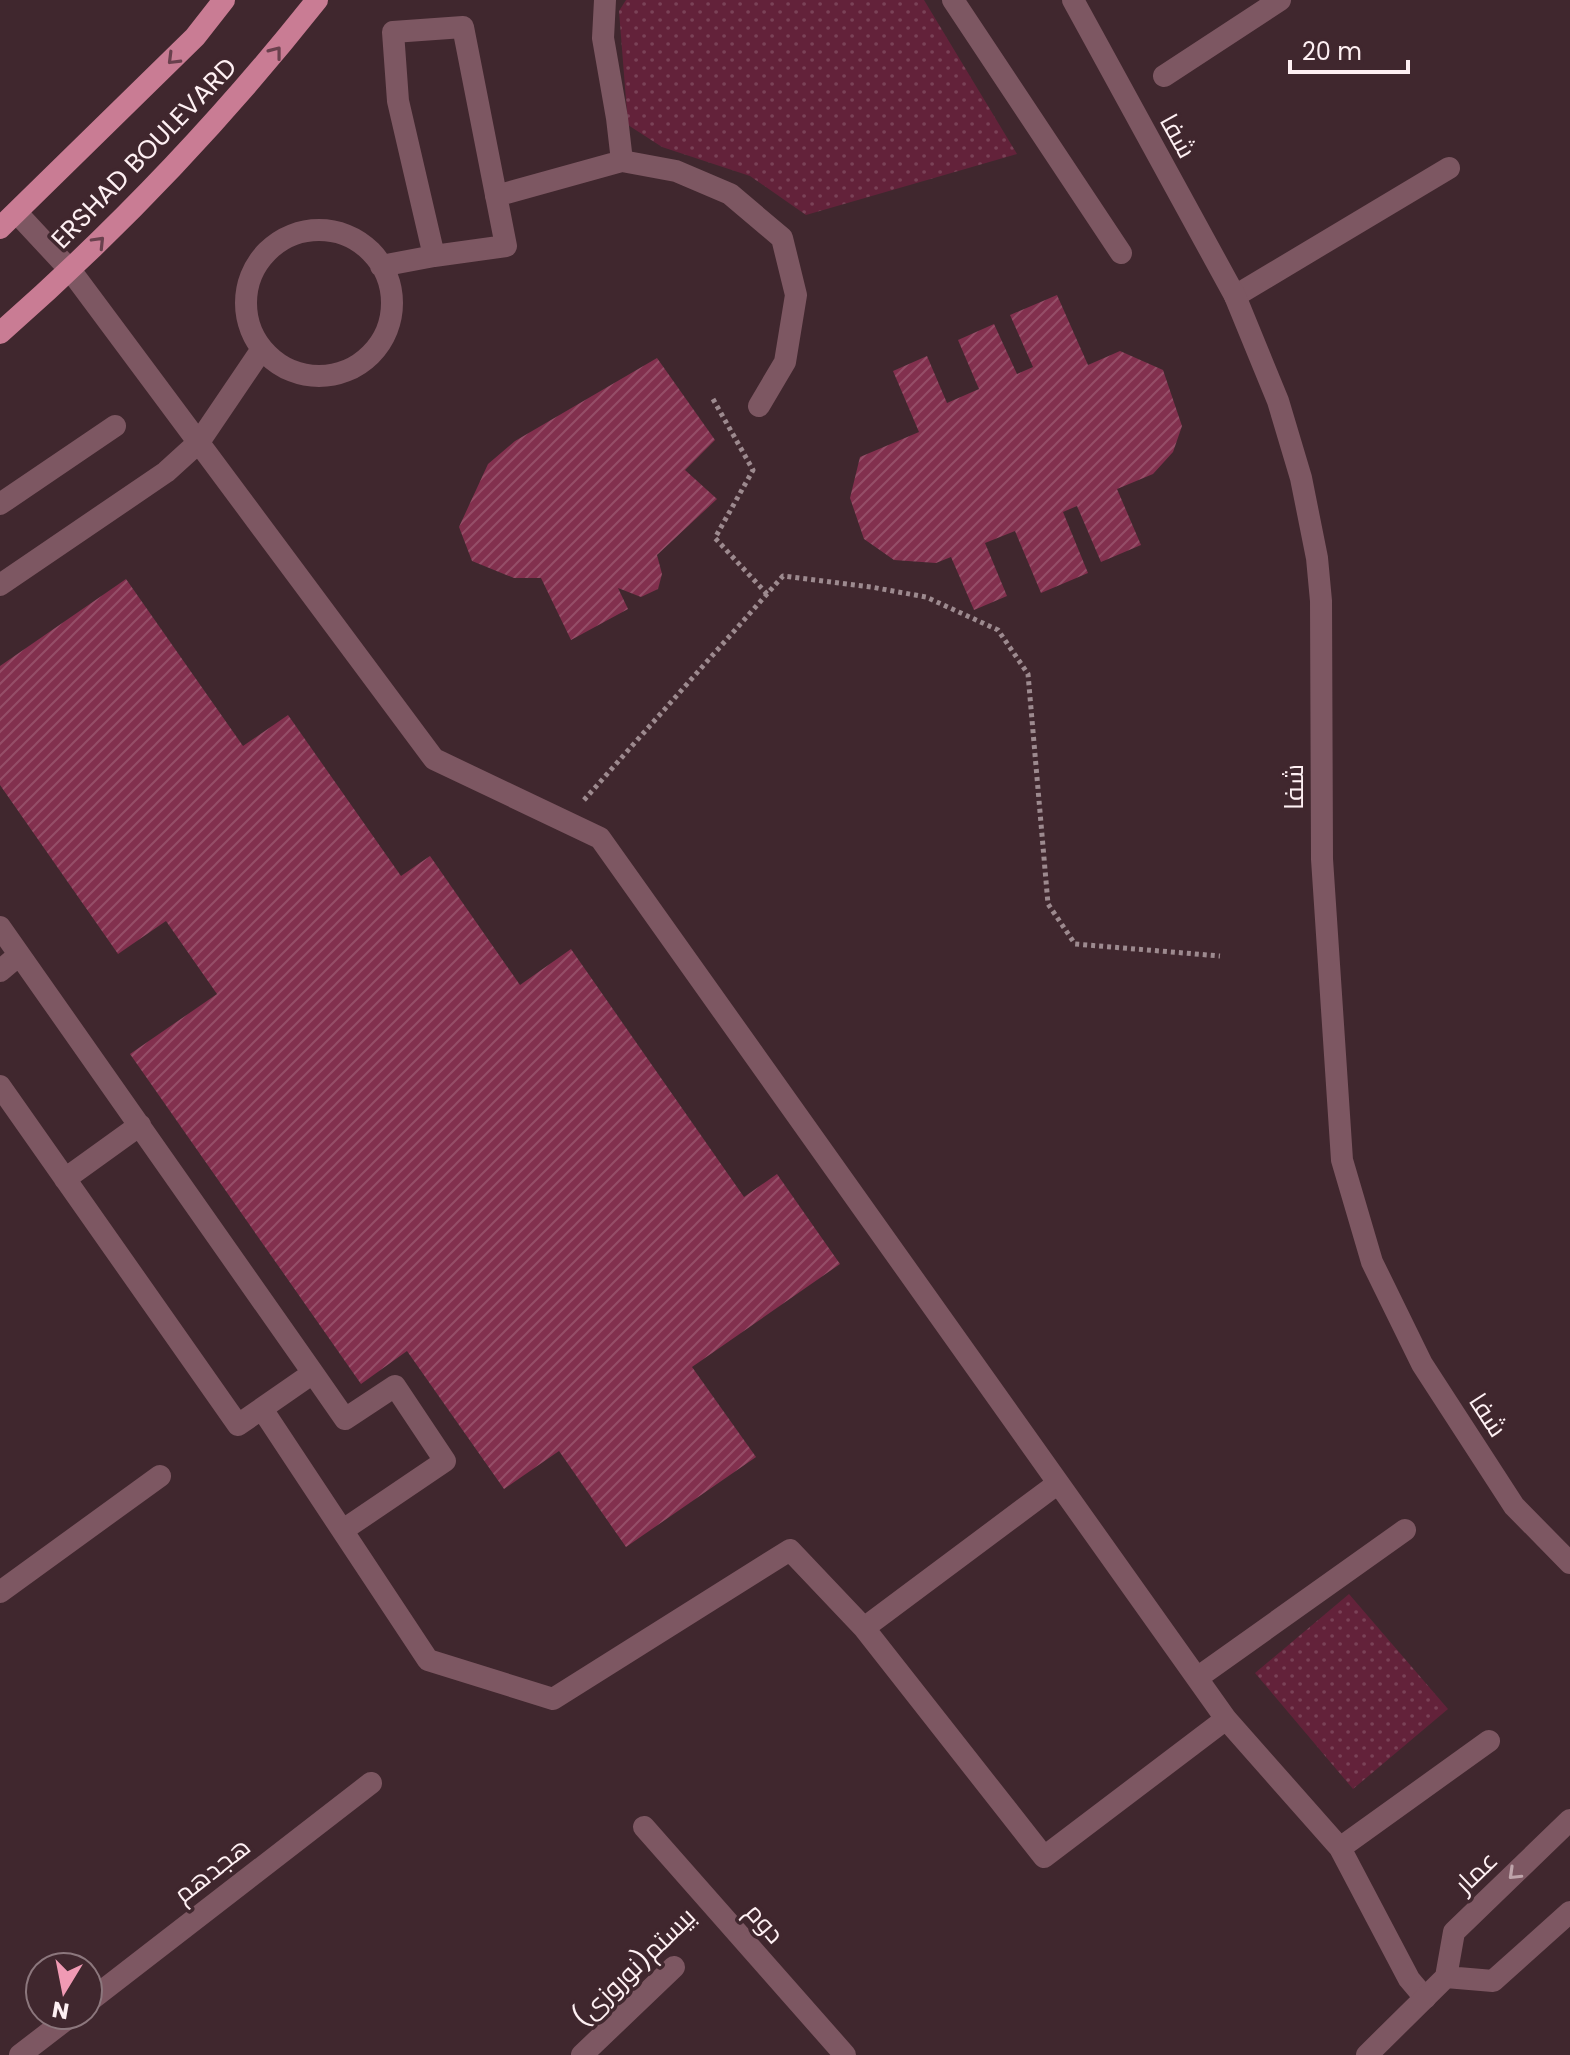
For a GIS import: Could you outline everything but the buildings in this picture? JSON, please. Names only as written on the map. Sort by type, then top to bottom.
[{"type":"main road","name":"ERSHAD BOULEVARD","points":[[8,221],[195,37],[224,0]]},
{"type":"main road","name":"ERSHAD BOULEVARD","points":[[0,333],[71,271],[258,75],[317,0]]},
{"type":"street","points":[[605,0],[603,38],[622,161]]},
{"type":"street","points":[[953,0],[1121,253]]},
{"type":"street","name":"شفا","points":[[1073,0],[1235,296],[1278,401],[1301,478],[1317,558],[1321,601],[1322,859],[1342,1160],[1372,1262],[1422,1364],[1514,1506],[1570,1563]]},
{"type":"street","points":[[1164,76],[1280,0]]},
{"type":"street","points":[[381,266],[506,246],[463,27],[393,32],[398,101],[434,256]]},
{"type":"street","points":[[496,196],[622,161],[676,171],[730,194],[782,238],[796,295],[785,362],[759,406]]},
{"type":"street","points":[[1235,296],[1449,168]]},
{"type":"street","points":[[8,221],[71,271],[434,759],[600,838],[1226,1719],[1340,1848],[1409,1979],[1425,1998]]},
{"type":"street","points":[[307,230],[333,231],[357,240],[376,256],[381,266],[389,278],[393,300],[390,323],[381,344],[365,361],[345,372],[322,376],[300,373],[279,364],[262,349],[250,326],[246,301],[248,289],[264,254],[283,239],[307,230]]},
{"type":"street","points":[[0,585],[166,472],[199,442],[262,349]]},
{"type":"street","points":[[0,504],[115,426]]},
{"type":"street","points":[[0,927],[345,1419],[395,1386],[445,1461],[343,1530]]},
{"type":"street","points":[[0,971],[19,955]]},
{"type":"street","points":[[0,1086],[238,1425],[313,1373]]},
{"type":"street","points":[[65,1179],[140,1125]]},
{"type":"street","points":[[262,1409],[428,1660],[553,1699],[790,1550],[864,1628],[1044,1857],[1226,1719]]},
{"type":"street","points":[[0,1592],[160,1476]]},
{"type":"street","points":[[864,1628],[1057,1484]]},
{"type":"street","points":[[1197,1678],[1405,1530]]},
{"type":"street","points":[[1340,1848],[1489,1741]]},
{"type":"street","name":"هجدهم","points":[[104,1990],[371,1783]]},
{"type":"street","name":"عمار","points":[[1446,1977],[1454,1932],[1570,1820]]},
{"type":"street","name":"دوم","points":[[644,1827],[845,2055]]},
{"type":"street","points":[[1367,2055],[1446,1977],[1493,1981],[1570,1912]]},
{"type":"street","name":"بیستم(نوروزی)","points":[[582,2055],[674,1967]]},
{"type":"street","points":[[20,2055],[51,2031]]},
{"type":"path","points":[[713,399],[753,470],[715,538],[767,594]]},
{"type":"path","points":[[565,821],[783,576],[926,597],[998,630],[1028,674],[1048,904],[1075,944],[1220,956]]},
{"type":"shaded area","points":[[626,0],[924,0],[1017,154],[806,215],[750,176],[662,147],[628,125],[619,11]]},
{"type":"shaded area","points":[[1349,1594],[1448,1709],[1353,1789],[1255,1673]]}]
